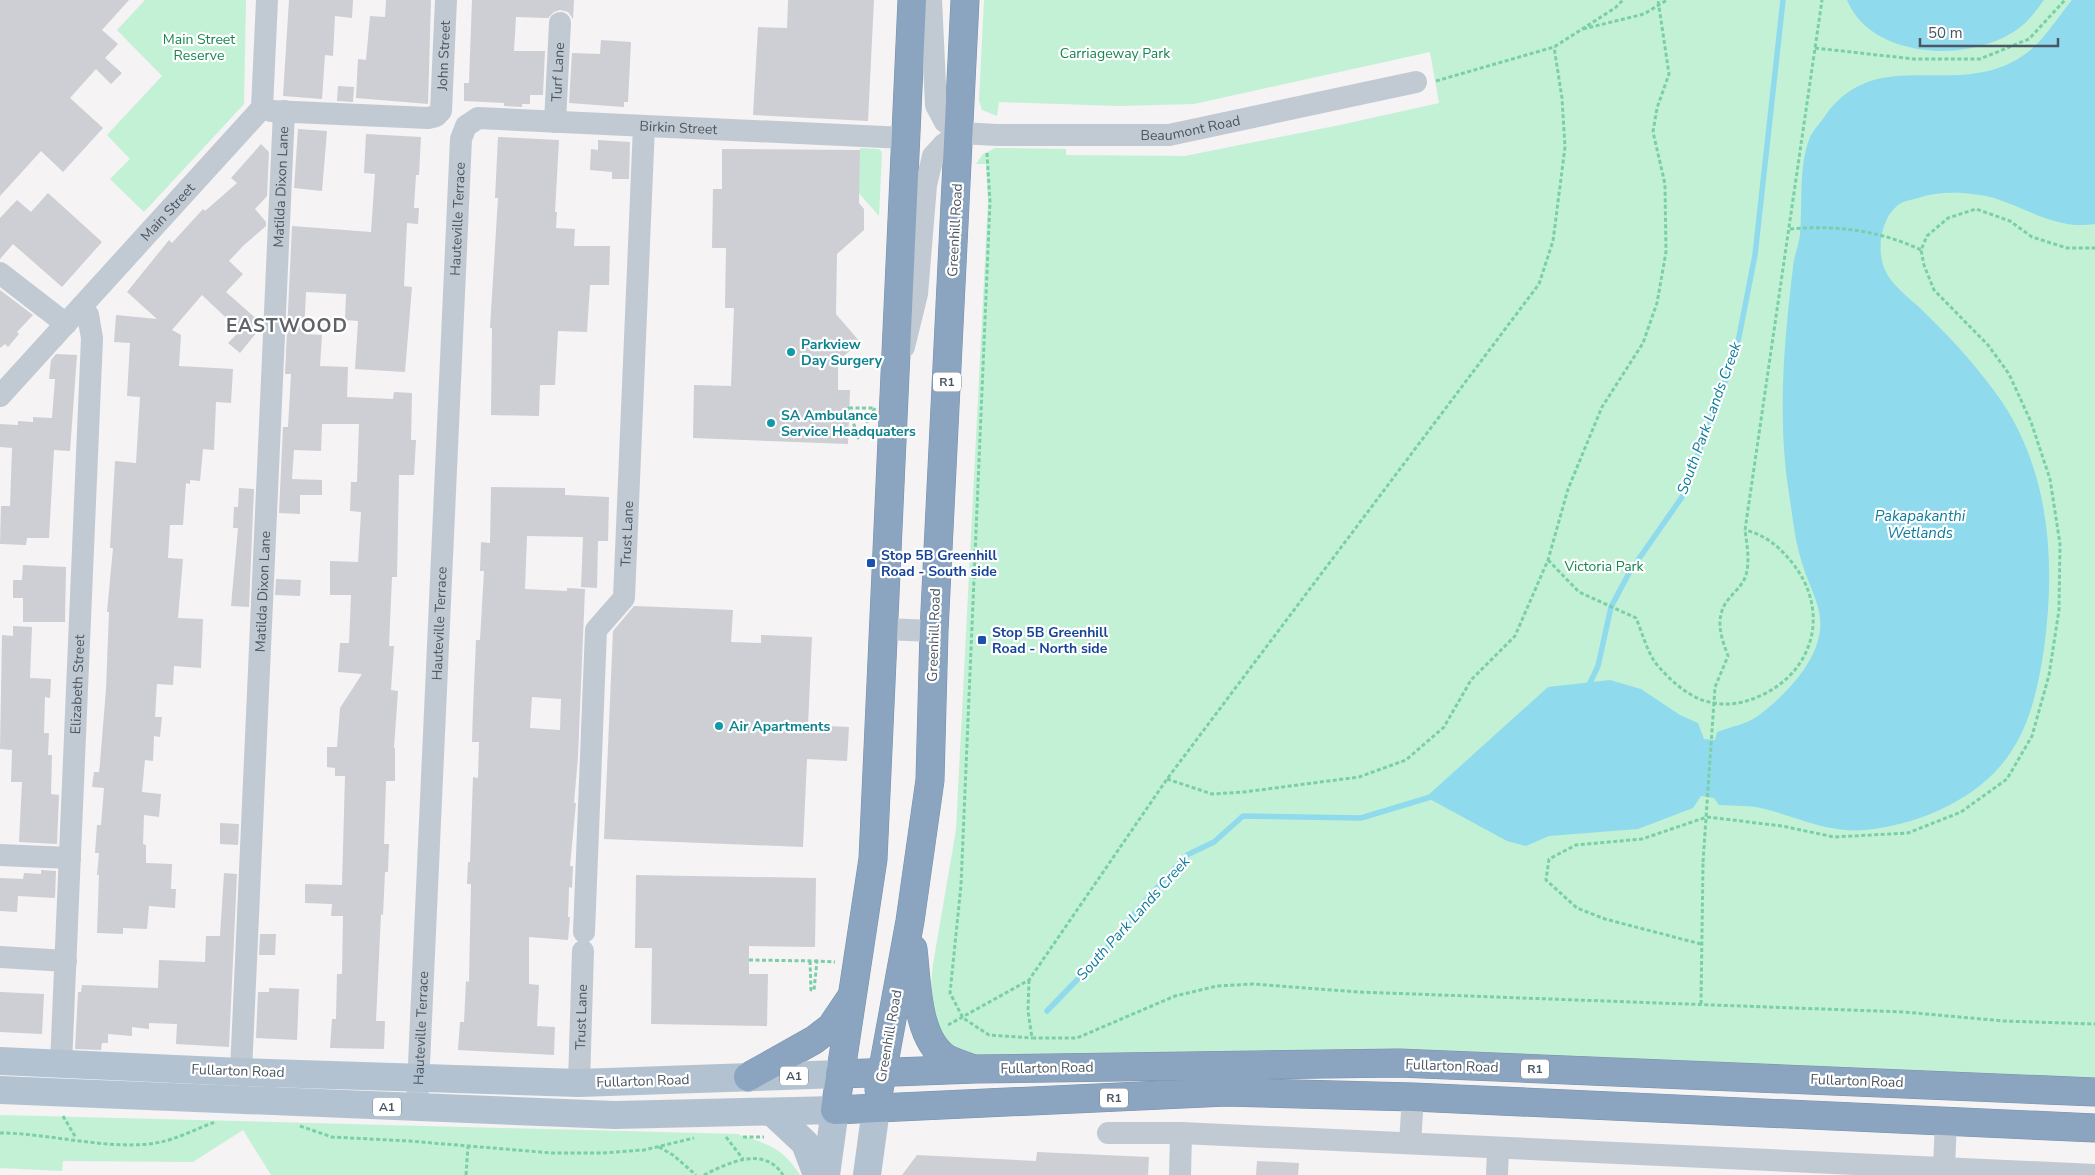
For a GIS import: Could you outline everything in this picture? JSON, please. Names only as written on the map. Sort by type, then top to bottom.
[{"type":"highway","points":[[835,1110],[873,859],[912,0]]},
{"type":"highway","name":"Greenhill Road","points":[[876,1109],[910,921],[930,780],[934,631],[972,134],[965,0]]},
{"type":"highway","name":"R1","points":[[910,921],[922,1023],[929,1037],[945,1058],[975,1069]]},
{"type":"highway","points":[[748,1077],[782,1060],[831,1027],[851,997]]},
{"type":"highway","name":"Fullarton Road","points":[[840,1074],[975,1069],[1399,1064],[2095,1092]]},
{"type":"highway","points":[[1946,1085],[1946,1121]]},
{"type":"highway","name":"R1","points":[[835,1110],[1226,1092],[1413,1097],[2095,1128]]},
{"type":"main road","name":"Fullarton Road","points":[[0,1061],[241,1072],[419,1076],[579,1083],[840,1074]]},
{"type":"main road","name":"A1","points":[[0,1090],[615,1116],[835,1110]]},
{"type":"main road","name":"Greenhill Road","points":[[867,1175],[876,1109]]},
{"type":"main road","points":[[826,1175],[835,1110]]},
{"type":"main road","points":[[773,1113],[805,1143],[817,1175]]},
{"type":"street","points":[[267,0],[262,108],[271,112],[284,111]]},
{"type":"street","name":"John Street","points":[[284,111],[428,118],[436,116],[442,111],[446,0]]},
{"type":"street","points":[[931,0],[936,104],[945,122],[972,134]]},
{"type":"street","name":"Turf Lane","points":[[555,122],[560,23]]},
{"type":"street","name":"Beaumont Road","points":[[972,134],[1169,135],[1416,82]]},
{"type":"street","name":"Main Street","points":[[0,396],[262,108]]},
{"type":"street","name":"Matilda Dixon Lane","points":[[241,1072],[284,111]]},
{"type":"street","name":"Birkin Street","points":[[461,139],[466,126],[478,118],[906,138]]},
{"type":"street","name":"Trust Lane","points":[[579,1083],[596,630],[624,598],[644,126]]},
{"type":"street","points":[[895,381],[917,294],[926,185],[933,156],[944,144],[972,134]]},
{"type":"street","name":"Hauteville Terrace","points":[[417,1108],[461,139]]},
{"type":"street","points":[[0,273],[66,324]]},
{"type":"street","name":"Elizabeth Street","points":[[61,1064],[92,338],[88,315],[82,306]]},
{"type":"street","points":[[884,630],[934,631]]},
{"type":"street","points":[[0,855],[70,858]]},
{"type":"street","points":[[0,957],[66,961]]},
{"type":"street","points":[[1410,1144],[1413,1097]]},
{"type":"street","points":[[1944,1167],[1946,1121]]},
{"type":"street","points":[[1108,1133],[1181,1133],[1498,1148],[1808,1168],[1944,1167],[2095,1175]]},
{"type":"street","points":[[1180,1175],[1181,1133]]},
{"type":"street","points":[[1497,1175],[1498,1148]]},
{"type":"path","points":[[1416,82],[1435,81],[1463,75],[1510,58],[1554,46],[1615,8],[1623,0]]},
{"type":"path","points":[[1168,779],[1212,794],[1244,792],[1359,777],[1406,760],[1444,727],[1471,680],[1515,636],[1548,560],[1568,489],[1602,407],[1643,343],[1657,303],[1666,252],[1665,184],[1653,132],[1657,108],[1669,74],[1658,0]]},
{"type":"path","points":[[1581,30],[1644,14],[1667,0]]},
{"type":"path","points":[[1700,1004],[1703,862],[1715,687],[1728,656],[1720,632],[1719,622],[1724,606],[1744,579],[1748,567],[1745,530],[1786,259],[1822,0]]},
{"type":"path","points":[[1815,48],[1914,59],[1980,59],[2029,39],[2065,0]]},
{"type":"path","points":[[947,1026],[1029,980],[1168,779],[1538,284],[1553,241],[1565,147],[1562,98],[1554,46]]},
{"type":"path","points":[[972,134],[990,222],[961,885],[950,993],[963,1018],[989,1034],[1032,1038],[1077,1038],[1175,996],[1217,986],[1253,984],[1359,992],[1904,1012],[2004,1021],[2095,1024]]},
{"type":"path","points":[[1701,944],[1605,918],[1577,908],[1546,880],[1549,859],[1576,845],[1642,839],[1707,817],[1782,826],[1834,837],[1908,833],[1961,812],[2007,779],[2032,736],[2049,675],[2059,610],[2060,544],[2050,479],[2031,422],[2008,374],[1988,345],[1934,290],[1924,265],[1921,250],[1927,236],[1948,218],[1976,209],[2010,221],[2032,237],[2067,248],[2095,248]]},
{"type":"path","points":[[1790,229],[1832,227],[1870,231],[1896,238],[1921,250]]},
{"type":"path","points":[[849,408],[875,408],[858,438],[852,415],[849,408]]},
{"type":"path","points":[[1548,560],[1579,592],[1636,618],[1656,665],[1687,693],[1714,703],[1744,703],[1776,688],[1799,667],[1812,639],[1813,608],[1802,576],[1784,552],[1761,534],[1745,530]]},
{"type":"path","points":[[749,960],[840,962]]},
{"type":"path","points":[[810,961],[811,990],[814,990],[817,961]]},
{"type":"path","points":[[1029,980],[1028,1011],[1032,1038]]},
{"type":"path","points":[[61,1112],[76,1139]]},
{"type":"path","points":[[0,1133],[131,1145],[162,1142],[222,1120]]},
{"type":"path","points":[[296,1125],[332,1137],[552,1153],[602,1153],[644,1150],[700,1138]]},
{"type":"path","points":[[717,1137],[763,1136],[770,1140]]},
{"type":"path","points":[[726,1137],[743,1158]]},
{"type":"path","points":[[466,1175],[468,1146]]},
{"type":"path","points":[[658,1147],[673,1155],[696,1175]]},
{"type":"path","points":[[704,1175],[732,1161],[743,1158],[765,1160],[774,1164],[783,1175]]},
{"type":"green space","name":"Main Street Reserve","points":[[145,0],[246,0],[244,104],[144,212],[110,179],[130,159],[107,135],[162,76],[117,30]]},
{"type":"green space","name":"Victoria Park","points":[[984,0],[2095,0],[2095,1078],[1398,1049],[970,1056],[944,1042],[932,1019],[930,995],[933,964],[956,830],[988,201],[986,164],[976,164],[983,154],[995,148],[1066,149],[1066,155],[1185,156],[1439,103],[1430,52],[1194,104],[1118,106],[999,102],[997,116],[982,110],[979,101]]},
{"type":"green space","points":[[860,148],[879,149],[882,152],[879,216],[858,192]]},
{"type":"green space","points":[[0,1115],[737,1134],[780,1152],[800,1175],[271,1175],[243,1130],[193,1162],[63,1161],[62,1171],[0,1168]]},
{"type":"water","points":[[1847,0],[2044,0],[2024,24],[2004,37],[1981,46],[1955,50],[1928,50],[1902,45],[1879,36],[1860,20]]},
{"type":"water","name":"Pakapakanthi Wetlands","points":[[2072,0],[2095,0],[2095,224],[2082,225],[2057,222],[1997,199],[1968,193],[1947,193],[1927,195],[1899,204],[1886,220],[1881,238],[1881,257],[1890,279],[1961,350],[1995,392],[2013,421],[2028,451],[2038,483],[2045,515],[2048,549],[2048,616],[2034,700],[2022,732],[2005,761],[1980,785],[1950,805],[1917,819],[1882,828],[1865,830],[1826,827],[1760,808],[1719,805],[1714,798],[1701,796],[1693,808],[1638,829],[1549,836],[1526,846],[1507,841],[1426,797],[1548,687],[1610,680],[1641,689],[1680,715],[1698,723],[1704,739],[1715,740],[1717,732],[1754,719],[1777,700],[1795,681],[1816,648],[1820,627],[1816,600],[1800,557],[1785,466],[1783,437],[1783,380],[1787,324],[1794,263],[1800,234],[1804,161],[1810,137],[1827,113],[1847,93],[1869,82],[1892,77],[1916,75],[1966,74],[1991,70],[2016,60],[2040,41]]},
{"type":"building","points":[[0,0],[129,0],[102,30],[118,44],[105,58],[122,73],[111,84],[96,69],[70,98],[103,128],[63,172],[41,151],[0,196]]},
{"type":"building","points":[[289,0],[353,0],[352,18],[335,16],[333,56],[325,55],[322,99],[283,96]]},
{"type":"building","points":[[386,0],[431,0],[428,104],[356,98],[358,59],[366,60],[370,16],[385,17]]},
{"type":"building","points":[[472,0],[574,0],[573,19],[568,12],[560,10],[554,12],[548,18],[516,17],[514,51],[545,51],[543,95],[530,95],[530,104],[522,104],[522,107],[504,106],[504,103],[464,101],[464,83],[469,83]]},
{"type":"building","points":[[788,0],[874,0],[868,121],[753,115],[758,27],[787,28]]},
{"type":"building","points":[[601,40],[631,42],[628,102],[624,102],[624,107],[569,103],[572,53],[600,54]]},
{"type":"building","points":[[338,86],[354,87],[353,102],[337,101]]},
{"type":"building","points":[[298,129],[327,131],[322,191],[294,188]]},
{"type":"building","points":[[366,134],[421,137],[419,175],[416,175],[414,208],[419,208],[418,224],[407,223],[404,286],[412,287],[405,372],[355,369],[358,321],[345,320],[346,294],[306,292],[304,334],[322,335],[320,366],[348,367],[347,397],[393,399],[394,392],[412,393],[411,440],[416,440],[414,475],[399,475],[397,577],[392,577],[389,646],[394,646],[391,690],[398,691],[394,748],[395,781],[386,781],[384,844],[389,844],[388,872],[385,872],[383,915],[381,914],[376,1021],[385,1021],[384,1049],[330,1048],[332,1019],[336,1019],[337,974],[342,974],[343,916],[331,916],[332,904],[305,903],[305,884],[342,885],[345,776],[335,776],[335,768],[327,767],[327,747],[337,747],[340,708],[362,674],[338,672],[340,643],[349,643],[351,595],[330,595],[330,561],[358,562],[361,512],[350,511],[351,482],[357,482],[359,424],[322,424],[321,451],[294,450],[292,479],[322,480],[322,495],[300,495],[300,514],[279,513],[283,427],[288,427],[291,374],[285,374],[292,226],[371,232],[375,174],[364,173]]},
{"type":"building","points":[[498,137],[559,140],[555,212],[557,212],[556,228],[575,229],[574,246],[610,246],[609,285],[590,285],[587,332],[558,331],[555,385],[540,385],[539,416],[491,415],[492,328],[490,328],[498,198],[495,198]]},
{"type":"building","points":[[598,140],[630,142],[629,179],[612,179],[612,172],[590,170],[591,149],[598,150]]},
{"type":"building","points":[[261,144],[269,152],[267,196],[255,209],[266,222],[266,226],[229,261],[243,274],[226,292],[261,323],[261,327],[240,353],[228,343],[240,331],[202,295],[172,330],[181,335],[179,366],[233,369],[231,403],[216,402],[214,450],[203,449],[200,481],[190,480],[190,484],[186,483],[183,525],[170,525],[168,558],[183,559],[178,618],[203,619],[201,668],[174,666],[173,685],[157,684],[155,717],[162,717],[160,737],[154,736],[153,761],[145,760],[142,792],[161,794],[159,817],[144,815],[143,844],[146,845],[146,863],[172,864],[171,889],[176,889],[175,908],[149,906],[147,929],[123,928],[123,934],[97,933],[99,853],[95,853],[97,825],[101,825],[104,788],[92,787],[94,772],[99,772],[106,689],[109,612],[107,612],[113,548],[110,548],[115,461],[136,463],[140,397],[127,396],[130,343],[114,342],[116,315],[157,319],[127,292],[169,240],[172,243],[203,209],[205,211],[237,183],[231,178]]},
{"type":"building","points":[[722,149],[860,150],[859,203],[864,209],[864,230],[837,254],[836,314],[860,342],[838,361],[838,390],[850,390],[848,444],[693,438],[694,385],[731,386],[734,308],[725,308],[726,248],[712,248],[713,189],[722,189]]},
{"type":"building","points":[[48,193],[102,242],[62,287],[13,244],[0,259],[0,218],[17,200],[31,212]]},
{"type":"building","points":[[0,290],[33,315],[17,332],[19,334],[8,347],[5,344],[0,348]]},
{"type":"building","points":[[56,354],[77,355],[70,451],[54,450],[49,538],[27,538],[26,545],[0,544],[1,506],[10,506],[12,448],[0,447],[0,424],[18,425],[18,421],[33,422],[33,417],[52,418],[55,379],[49,379],[51,360]]},
{"type":"building","points":[[491,487],[565,488],[565,495],[609,497],[608,541],[598,541],[597,588],[581,587],[583,537],[527,536],[525,589],[567,591],[567,588],[585,589],[578,757],[574,803],[576,803],[570,866],[573,866],[572,888],[569,887],[568,917],[570,917],[568,940],[529,937],[529,984],[539,985],[537,1026],[555,1027],[554,1055],[458,1050],[460,1022],[464,1022],[466,981],[469,982],[471,884],[467,884],[468,862],[470,862],[473,777],[478,778],[479,742],[472,742],[476,640],[480,640],[484,571],[480,571],[481,542],[490,543]],"holes":[[[532,697],[561,699],[560,730],[530,728]]]},
{"type":"building","points":[[239,488],[254,489],[249,607],[231,606],[238,528],[233,528],[234,507],[238,507]]},
{"type":"building","points":[[23,565],[66,567],[65,622],[23,622],[23,598],[13,598],[13,580],[22,580]]},
{"type":"building","points":[[276,579],[301,580],[300,596],[275,595]]},
{"type":"building","name":"Air Apartments","points":[[634,606],[733,610],[731,642],[761,643],[761,635],[812,637],[808,725],[849,727],[847,761],[807,759],[803,847],[604,839],[613,631]]},
{"type":"building","points":[[13,626],[32,627],[30,678],[51,679],[50,698],[45,697],[44,733],[49,733],[48,755],[52,755],[51,794],[59,795],[57,844],[19,842],[22,782],[11,782],[12,750],[0,749],[2,635],[13,636]]},
{"type":"building","points":[[220,823],[239,824],[238,845],[220,844]]},
{"type":"building","points":[[41,870],[56,871],[55,898],[18,896],[17,912],[0,911],[0,878],[23,879],[24,873],[41,874]]},
{"type":"building","points":[[224,873],[237,874],[229,1047],[176,1044],[177,1024],[149,1023],[149,1029],[132,1027],[132,1036],[108,1034],[108,1043],[102,1043],[101,1050],[75,1049],[78,992],[81,992],[82,985],[158,988],[159,960],[205,962],[206,936],[220,936]]},
{"type":"building","points":[[636,875],[816,878],[815,947],[749,946],[749,974],[768,974],[767,1026],[651,1024],[652,948],[635,948]]},
{"type":"building","points":[[260,934],[276,934],[275,955],[259,955]]},
{"type":"building","points":[[269,988],[299,989],[297,1040],[256,1038],[258,992],[269,992]]},
{"type":"building","points":[[0,992],[44,994],[42,1034],[0,1032]]},
{"type":"building","points":[[1037,1152],[1149,1157],[1148,1175],[902,1175],[917,1155],[1036,1161]]},
{"type":"building","points":[[1257,1161],[1299,1163],[1298,1175],[1256,1175]]},
{"type":"waterway","name":"South Park Lands Creek","points":[[1587,689],[1598,666],[1611,607],[1629,573],[1682,497],[1736,352],[1755,255],[1783,0]]},
{"type":"waterway","name":"South Park Lands Creek","points":[[1047,1011],[1103,953],[1145,901],[1187,855],[1214,842],[1243,816],[1361,818],[1434,796]]},
{"type":"place","name":"Parkview Day Surgery","points":[[791,352]]},
{"type":"place","name":"SA Ambulance Service Headquaters","points":[[771,423]]},
{"type":"place","name":"Stop 5B Greenhill Road - South side","points":[[871,563]]},
{"type":"place","name":"Stop 5B Greenhill Road - North side","points":[[982,640]]},
{"type":"place","name":"Air Apartments","points":[[719,726]]},
{"type":"district","name":"EASTWOOD","points":[[287,326]]},
{"type":"park label","name":"Carriageway Park","points":[[1115,53]]}]
